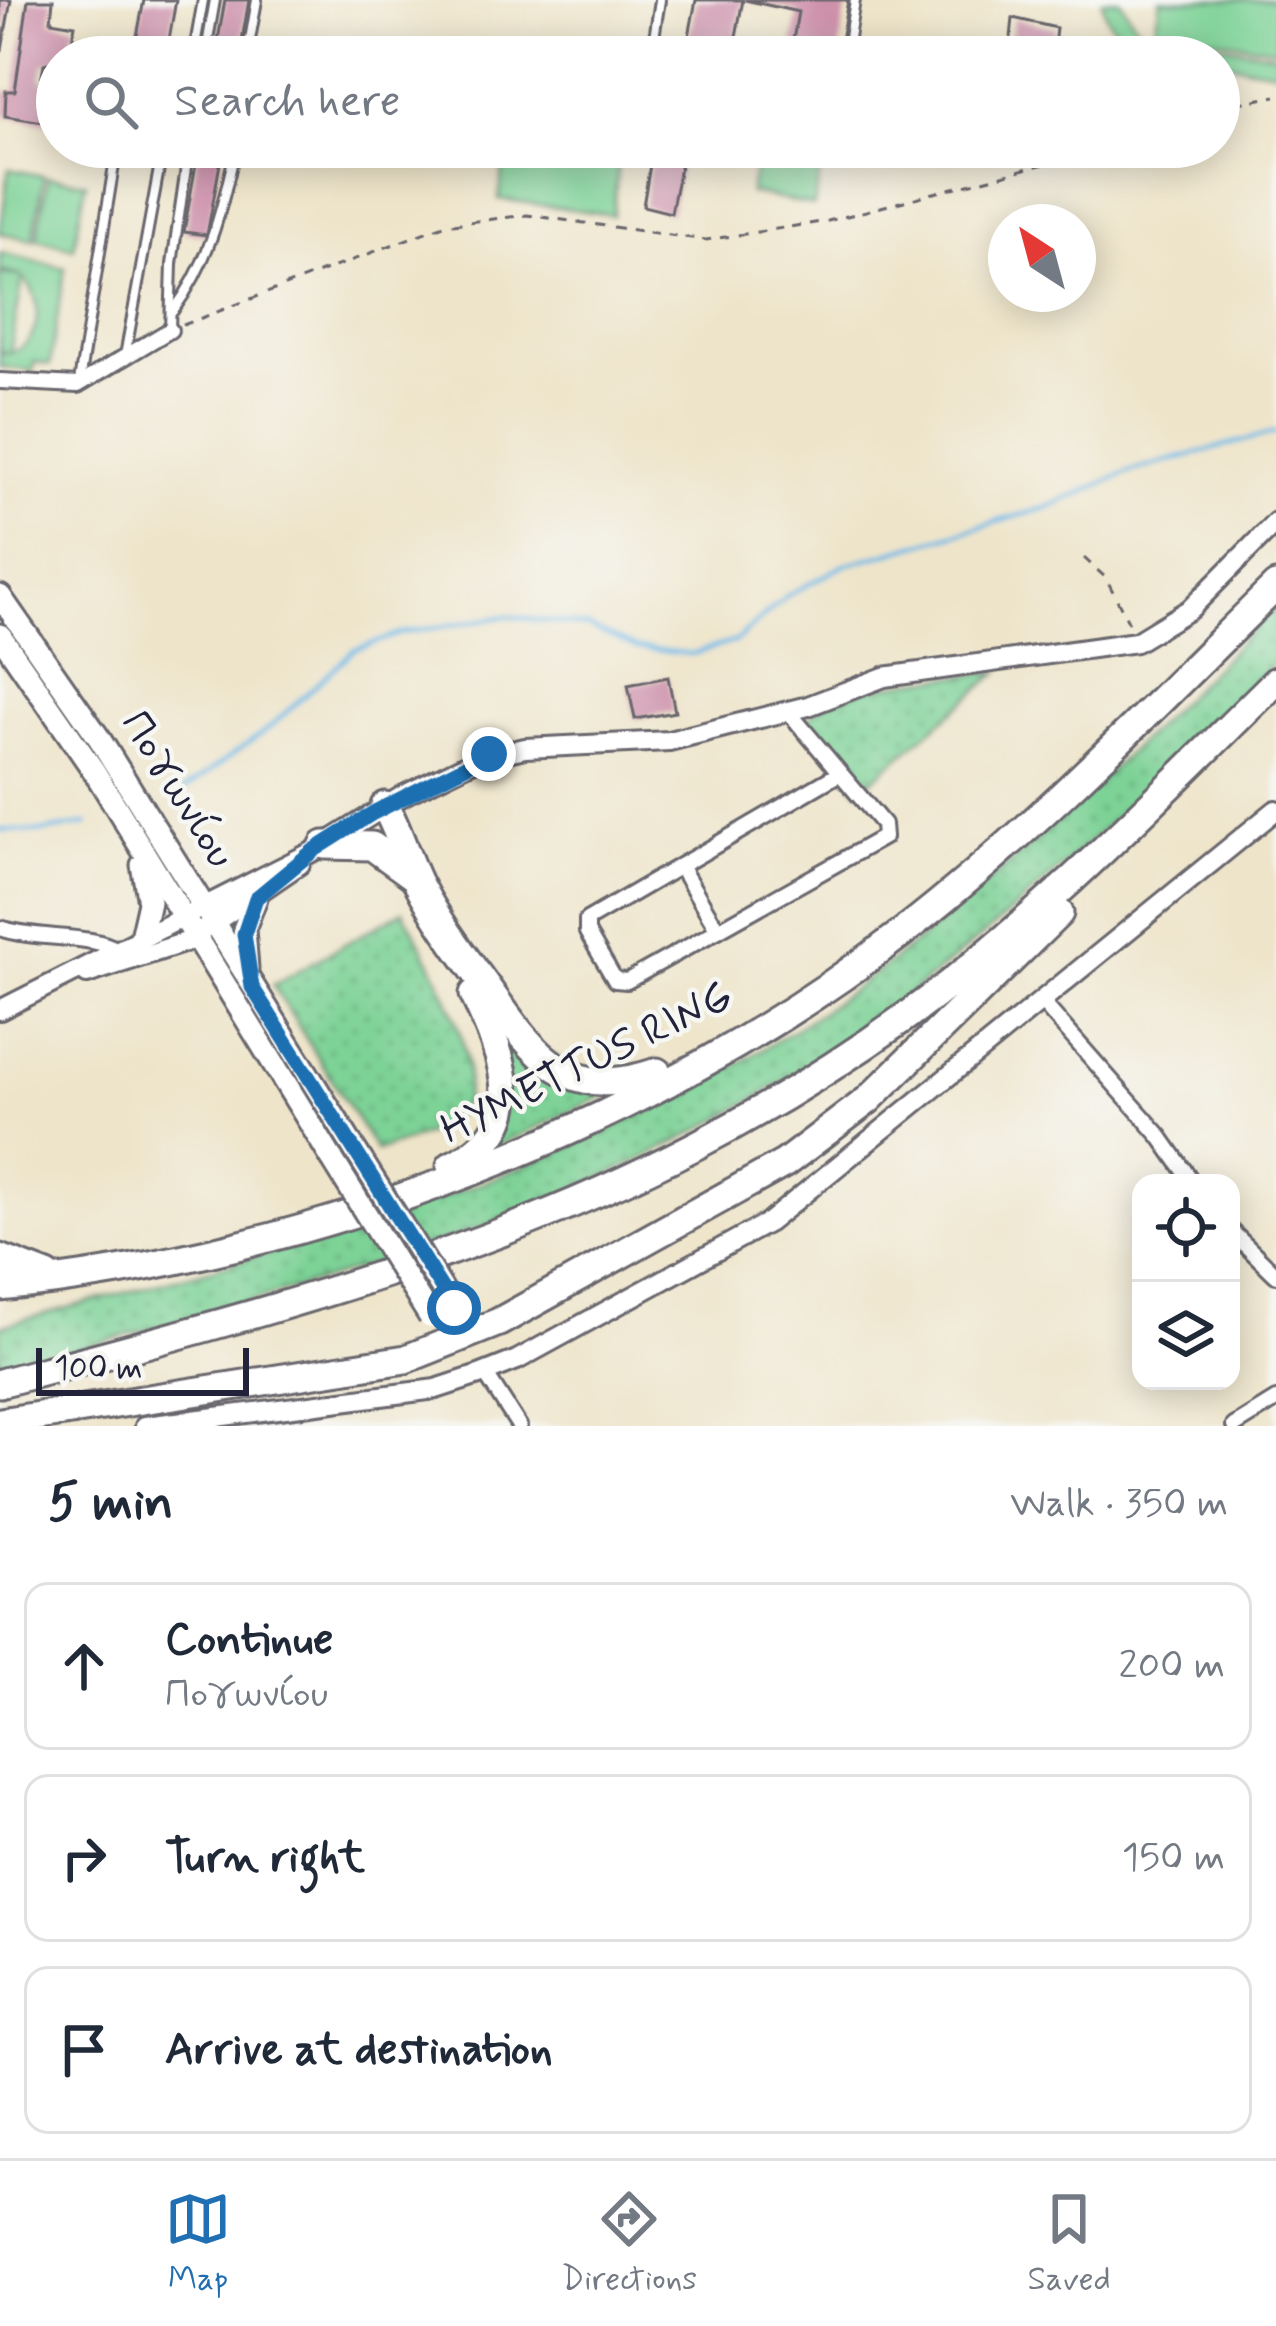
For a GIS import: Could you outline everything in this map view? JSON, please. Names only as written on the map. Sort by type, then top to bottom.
[{"type":"highway","name":"HYMETTUS RING","points":[[0,1287],[63,1281],[237,1244],[383,1201],[555,1135],[747,1037],[837,980],[964,883],[1276,586]]},
{"type":"highway","points":[[0,1383],[405,1271],[541,1220],[674,1158],[819,1076],[958,977],[1056,895],[1276,681]]},
{"type":"highway","points":[[0,1421],[379,1364],[459,1341],[740,1191],[828,1133],[907,1065],[1136,833],[1198,758]]},
{"type":"highway","points":[[379,810],[383,842],[531,1050],[579,1078],[641,1077],[705,1048],[747,1037]]},
{"type":"highway","points":[[318,848],[372,846],[408,872]]},
{"type":"highway","points":[[383,1201],[474,1153],[502,1112],[505,1067],[458,951]]},
{"type":"highway","points":[[0,1258],[63,1281]]},
{"type":"main road","name":"Πογωνίου","points":[[0,596],[90,724],[202,904],[205,932],[332,1159],[430,1317],[459,1341]]},
{"type":"main road","name":"Πογωνίου","points":[[0,635],[182,916],[205,932],[252,987],[454,1308],[459,1341]]},
{"type":"main road","points":[[130,830],[148,889],[141,937]]},
{"type":"main road","points":[[252,987],[244,934],[256,898]]},
{"type":"street","points":[[0,381],[78,385],[170,330]]},
{"type":"street","points":[[0,1010],[318,848],[460,766],[505,750],[652,744],[787,710],[884,677],[1136,642],[1190,609],[1276,521]]},
{"type":"street","points":[[787,710],[884,824],[884,837],[627,981],[612,977],[586,932],[587,920],[840,773]]},
{"type":"street","points":[[145,1426],[436,1389],[484,1373],[769,1222],[1276,810]]},
{"type":"street","points":[[59,981],[140,960],[205,932],[318,848]]},
{"type":"street","points":[[680,866],[718,930]]},
{"type":"street","points":[[0,928],[33,939],[98,941],[117,950]]},
{"type":"street","points":[[1042,1002],[1135,1107],[1186,1174]]},
{"type":"street","points":[[1240,1240],[1276,1275]]},
{"type":"street","points":[[484,1373],[519,1426]]},
{"type":"street","points":[[1234,1426],[1276,1400]]},
{"type":"lane","points":[[197,36],[203,0]]},
{"type":"lane","points":[[209,36],[215,0]]},
{"type":"lane","points":[[251,36],[257,0]]},
{"type":"lane","points":[[654,36],[660,0]]},
{"type":"lane","points":[[849,36],[855,0]]},
{"type":"lane","points":[[78,385],[114,168]]},
{"type":"lane","points":[[124,358],[159,168]]},
{"type":"lane","points":[[170,330],[172,264],[187,168]]},
{"type":"lane","points":[[172,312],[199,276],[215,238],[231,168]]},
{"type":"path","points":[[1240,103],[1276,96]]},
{"type":"path","points":[[170,330],[444,225],[527,215],[706,240],[872,211],[1030,168]]},
{"type":"path","points":[[1084,558],[1106,578],[1136,642]]},
{"type":"green space","points":[[1102,0],[1120,0],[1137,26],[1166,36],[1122,36],[1108,19]]},
{"type":"green space","points":[[1160,0],[1276,0],[1276,49],[1240,43],[1240,36],[1155,29]]},
{"type":"green space","points":[[1240,48],[1276,54],[1276,71],[1240,65]]},
{"type":"green space","points":[[503,168],[618,168],[613,215],[499,199]]},
{"type":"green space","points":[[754,168],[820,172],[814,206],[750,193]]},
{"type":"green space","points":[[9,169],[44,176],[33,240],[0,233]]},
{"type":"green space","points":[[48,177],[86,182],[74,248],[37,239]]},
{"type":"green space","points":[[0,253],[65,268],[50,365],[34,362],[33,371],[0,367],[0,353],[6,352],[0,351],[0,274],[21,276],[0,271]],"holes":[[[23,278],[36,300],[36,325],[24,345],[10,352]]]},
{"type":"green space","points":[[1276,606],[1276,662],[1161,775],[982,936],[787,1079],[696,1132],[504,1219],[305,1286],[0,1369],[0,1326],[295,1245],[488,1181],[674,1099],[763,1049],[903,953],[969,899],[1095,785]]},
{"type":"green space","points":[[999,672],[859,791],[804,725],[818,710],[864,690]]},
{"type":"green space","points":[[403,911],[454,1014],[468,1073],[465,1098],[453,1118],[417,1138],[376,1151],[273,985]]},
{"type":"green space","points":[[506,1032],[619,1089],[486,1151]]},
{"type":"building","points":[[0,0],[11,0],[2,50],[0,50]]},
{"type":"building","points":[[28,0],[53,0],[51,21],[75,25],[73,36],[36,36],[36,121],[5,116],[6,91],[15,91]]},
{"type":"building","points":[[144,0],[176,0],[170,36],[137,36]]},
{"type":"building","points":[[225,0],[249,0],[243,36],[219,36]]},
{"type":"building","points":[[696,0],[743,0],[736,36],[689,36]]},
{"type":"building","points":[[745,0],[848,0],[842,36],[794,36],[798,12]]},
{"type":"building","points":[[1013,18],[1056,28],[1055,36],[1011,36]]},
{"type":"building","points":[[195,168],[219,168],[207,235],[184,232]]},
{"type":"building","points":[[649,168],[680,168],[671,213],[643,206]]},
{"type":"building","points":[[668,677],[675,712],[635,719],[628,685]]},
{"type":"waterway","points":[[184,790],[269,728],[354,650],[402,633],[508,616],[589,627],[637,648],[692,654],[736,641],[788,595],[845,565],[1049,507],[1128,472],[1276,432]]},
{"type":"waterway","points":[[0,830],[42,832],[87,824]]},
{"type":"route","points":[[454,1308],[252,987],[244,934],[256,898],[313,851],[404,795],[489,754]]}]
